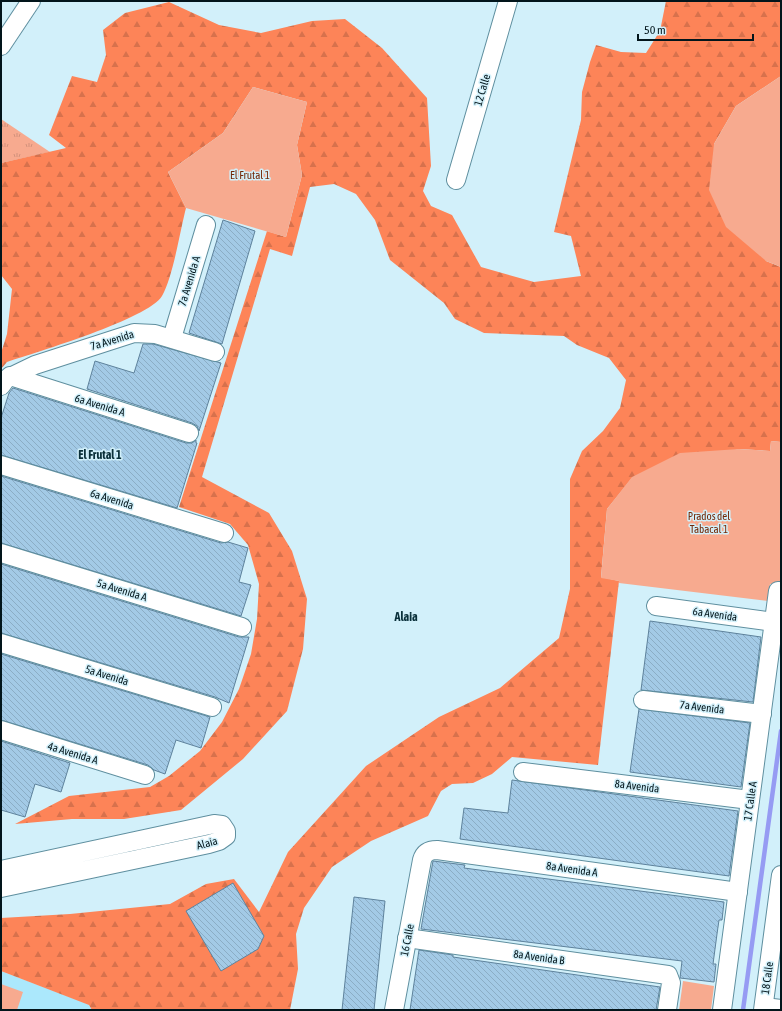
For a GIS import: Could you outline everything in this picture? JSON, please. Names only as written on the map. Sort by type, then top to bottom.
[{"type":"street","points":[[1,46],[31,1]]},
{"type":"street","name":"12 Calle","points":[[456,180],[508,1]]},
{"type":"street","name":"7a Avenida A","points":[[172,338],[206,225]]},
{"type":"street","name":"7a Avenida","points":[[6,381],[35,365],[127,334],[145,333],[172,338],[215,352]]},
{"type":"street","name":"6a Avenida A","points":[[6,381],[189,433]]},
{"type":"street","name":"6a Avenida","points":[[1,465],[224,533]]},
{"type":"street","name":"5a Avenida A","points":[[1,553],[242,627]]},
{"type":"street","name":"17 Calle A","points":[[722,1010],[778,591]]},
{"type":"street","name":"6a Avenida","points":[[656,606],[774,622]]},
{"type":"street","name":"5a Avenida","points":[[1,643],[212,708]]},
{"type":"street","name":"7a Avenida","points":[[643,700],[762,714]]},
{"type":"street","name":"4a Avenida A","points":[[1,730],[145,775]]},
{"type":"street","name":"8a Avenida","points":[[523,772],[750,800]]},
{"type":"street","name":"Alaia","points":[[1,870],[214,824],[222,825],[226,831],[226,836],[222,840],[209,844],[1,888]]},
{"type":"street","name":"8a Avenida A","points":[[420,871],[425,854],[437,850],[738,892]]},
{"type":"street","name":"16 Calle","points":[[394,1010],[420,871]]},
{"type":"street","name":"18 Calle","points":[[769,1009],[781,875]]},
{"type":"street","name":"8a Avenida B","points":[[407,938],[665,974],[669,977],[671,983],[667,1010]]},
{"type":"shaded area","points":[[1,971],[90,1005],[92,1010],[1,1010]]},
{"type":"green space","points":[[666,1],[781,1],[781,76],[736,106],[714,144],[766,261],[781,267],[781,442],[771,441],[770,451],[739,449],[632,478],[607,509],[601,577],[619,581],[598,765],[512,757],[492,774],[473,783],[452,784],[441,791],[428,816],[371,841],[332,867],[304,908],[296,934],[298,969],[290,1010],[92,1010],[89,1005],[1,971],[1,918],[70,914],[170,904],[206,884],[234,879],[259,912],[288,852],[366,766],[439,717],[500,688],[559,638],[570,589],[570,479],[582,451],[603,431],[620,408],[626,380],[609,358],[577,345],[564,336],[484,333],[455,319],[444,303],[390,260],[375,220],[356,194],[334,184],[310,187],[292,256],[270,249],[202,477],[269,513],[292,551],[307,599],[303,649],[287,711],[243,759],[181,810],[124,819],[72,819],[15,824],[69,796],[150,787],[169,776],[200,751],[222,722],[239,689],[251,654],[257,619],[259,584],[248,545],[230,524],[179,507],[267,231],[286,237],[302,175],[297,145],[307,102],[253,87],[223,133],[168,172],[186,208],[170,277],[162,296],[153,305],[136,315],[90,334],[7,362],[1,369],[1,353],[7,334],[12,289],[1,275],[1,163],[66,148],[49,135],[72,76],[97,82],[106,55],[103,30],[125,13],[169,2],[219,25],[261,33],[312,21],[345,19],[382,48],[427,98],[431,166],[423,191],[431,206],[452,215],[481,267],[534,282],[581,276],[571,236],[554,232],[581,120],[582,92],[590,62],[596,45],[621,52],[646,53],[660,31]]},
{"type":"green space","points":[[781,76],[781,267],[766,261],[726,227],[709,190],[714,144],[736,106]]},
{"type":"green space","name":"El Frutal 1","points":[[253,87],[307,102],[297,145],[302,175],[286,237],[186,208],[168,172],[223,133]]},
{"type":"green space","points":[[1,119],[50,152],[1,163]]},
{"type":"green space","name":"Prados del Tabacal 1","points":[[771,441],[781,442],[781,586],[770,584],[768,601],[619,583],[619,581],[601,578],[607,509],[632,477],[680,453],[739,449],[770,451]]},
{"type":"green space","points":[[683,981],[714,986],[711,1010],[679,1010]]},
{"type":"green space","points":[[1,984],[23,992],[17,1010],[1,1010]]},
{"type":"building","points":[[223,220],[255,231],[222,344],[189,333]]},
{"type":"building","points":[[143,344],[153,344],[221,363],[199,431],[197,426],[192,423],[87,389],[95,361],[134,373]]},
{"type":"building","points":[[13,388],[186,443],[192,443],[196,440],[197,443],[177,508],[1,455],[1,418],[9,393]]},
{"type":"building","points":[[1,476],[221,543],[228,542],[248,548],[239,582],[251,585],[241,616],[1,543]]},
{"type":"building","points":[[1,564],[239,637],[249,637],[229,703],[215,697],[1,633]]},
{"type":"building","points":[[650,621],[761,637],[753,702],[641,690]]},
{"type":"building","points":[[1,654],[210,717],[201,748],[176,740],[165,774],[154,770],[148,765],[1,720]]},
{"type":"building","points":[[639,709],[750,723],[741,787],[630,772]]},
{"type":"building","points":[[1,741],[70,763],[61,792],[35,784],[25,817],[1,810]]},
{"type":"building","points":[[512,780],[738,811],[729,876],[460,839],[464,808],[508,813]]},
{"type":"building","points":[[433,861],[465,865],[464,868],[724,902],[722,920],[719,920],[713,964],[716,964],[714,982],[680,978],[682,961],[421,929]]},
{"type":"building","points":[[233,883],[264,936],[258,949],[221,971],[186,911]]},
{"type":"building","points":[[354,897],[385,901],[374,1010],[342,1010]]},
{"type":"building","points":[[419,950],[453,955],[453,957],[660,987],[656,1010],[410,1010]]},
{"type":"waterway","points":[[743,1010],[781,731]]},
{"type":"district","name":"El Frutal 1","points":[[100,455]]},
{"type":"district","name":"Alaia","points":[[406,617]]}]
